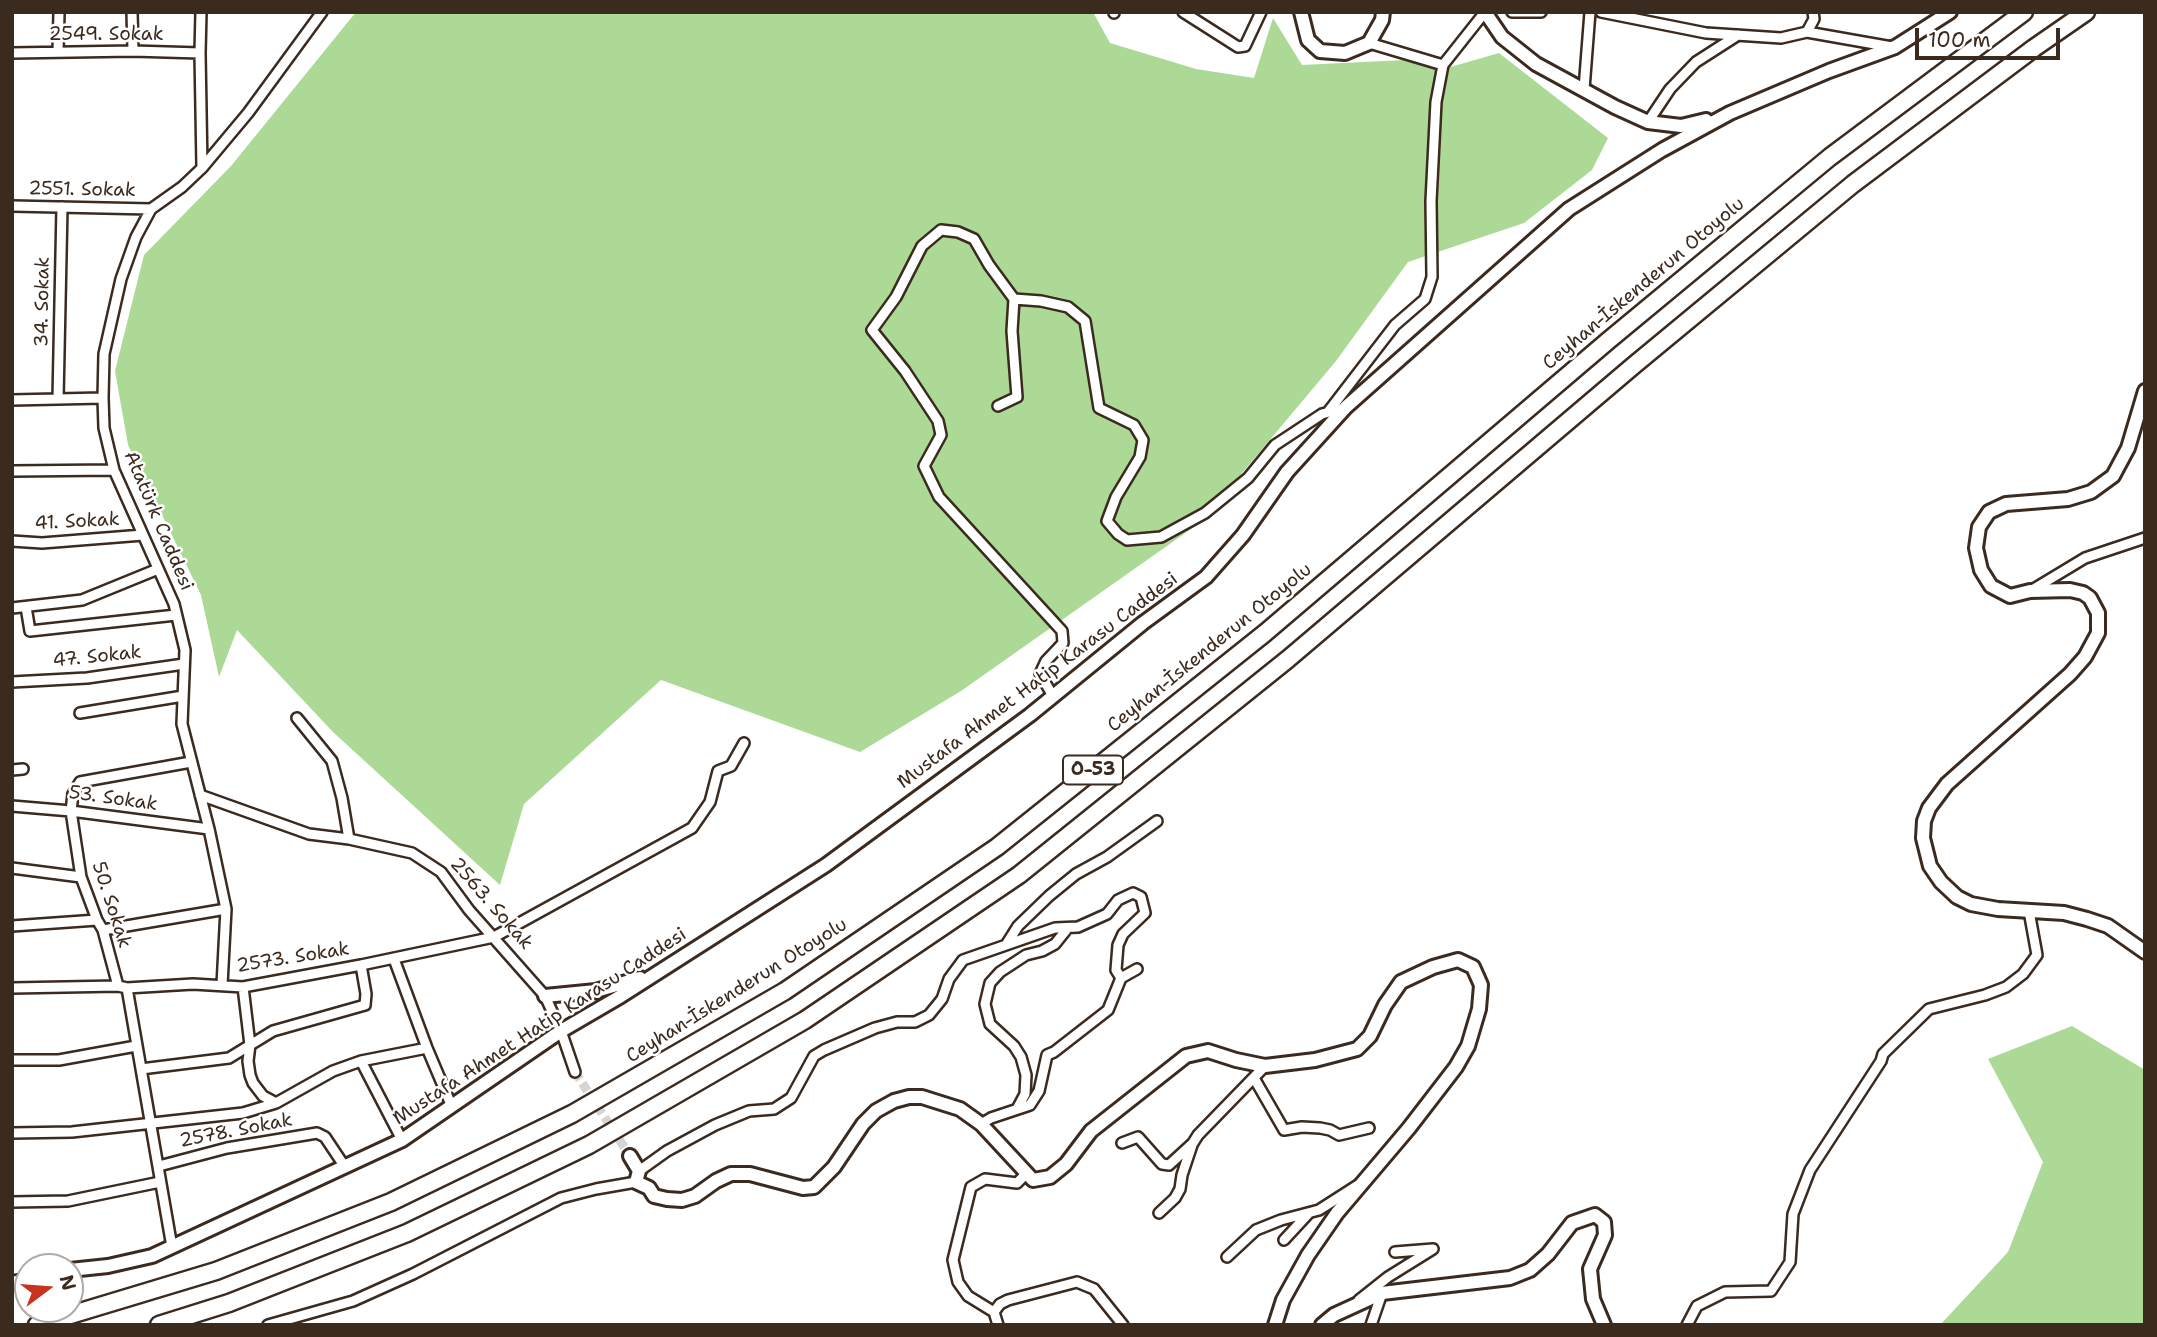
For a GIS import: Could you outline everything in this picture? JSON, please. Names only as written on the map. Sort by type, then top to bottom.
[{"type":"highway","name":"Ceyhan-İskenderun Otoyolu","points":[[37,1325],[216,1271],[391,1202],[572,1114],[785,991],[997,847],[1265,633],[1830,157],[2024,12]]},
{"type":"highway","name":"O-53","points":[[159,1325],[229,1303],[407,1233],[589,1145],[805,1020],[1007,883],[1288,659],[1622,375],[1853,184],[2086,12]]},
{"type":"street","points":[[58,52],[59,12]]},
{"type":"street","points":[[132,12],[133,51]]},
{"type":"street","points":[[201,12],[202,168]]},
{"type":"street","name":"Atatürk Caddesi","points":[[222,985],[226,909],[182,724],[185,650],[174,604],[114,470],[104,428],[104,354],[121,278],[136,237],[151,209],[182,187],[202,168],[248,113],[322,12]]},
{"type":"street","points":[[1183,12],[1238,47],[1245,46],[1261,12]]},
{"type":"street","points":[[1301,12],[1308,40],[1320,51],[1345,53],[1369,43],[1382,20],[1383,12]]},
{"type":"street","points":[[1328,412],[1395,325],[1425,299],[1432,277],[1431,201],[1436,102],[1443,65],[1485,12],[1503,37],[1536,64],[1648,122],[1681,126],[1730,113]]},
{"type":"street","points":[[1512,12],[1541,12]]},
{"type":"street","points":[[1584,89],[1590,12]]},
{"type":"street","points":[[1601,12],[1706,33],[1782,38],[1808,32],[1895,47]]},
{"type":"street","points":[[1808,32],[1814,19],[1813,12]]},
{"type":"street","name":"Mustafa Ahmet Hatip Karasu Caddesi","points":[[84,1269],[152,1256],[402,1140],[561,1031],[826,865],[1030,715],[1143,623],[1206,578],[1243,535],[1287,472],[1346,407],[1569,209],[1662,150],[1730,113],[1829,71],[1895,47],[1950,12]]},
{"type":"street","points":[[1648,122],[1670,89],[1696,62],[1738,35]]},
{"type":"street","points":[[1369,43],[1443,65]]},
{"type":"street","name":"2549. Sokak","points":[[12,53],[200,53]]},
{"type":"street","name":"2551. Sokak","points":[[12,206],[151,209]]},
{"type":"street","name":"34. Sokak","points":[[58,399],[62,207]]},
{"type":"street","points":[[998,406],[1017,397],[1012,331],[1014,299],[974,239],[958,232],[941,230],[922,246],[896,297],[872,330],[905,371],[938,421],[941,435],[924,466],[939,497],[1062,631],[1063,643],[1046,661],[1040,674],[1053,696]]},
{"type":"street","points":[[1014,299],[1068,307],[1085,321],[1099,408],[1134,425],[1143,440],[1140,457],[1116,497],[1107,521],[1127,540],[1161,537],[1205,513],[1248,478],[1275,445],[1322,414],[1346,407]]},
{"type":"street","points":[[2145,391],[2129,449],[2113,476],[2091,492],[2068,499],[2006,503],[1989,512],[1979,527],[1976,548],[1981,570],[1991,586],[2010,596],[2030,591],[2070,590],[2083,593],[2090,598],[2098,613],[2098,633],[2085,657],[2070,674],[1947,784],[1929,808],[1924,821],[1923,838],[1930,866],[1941,882],[1957,897],[1971,904],[2064,913],[2087,919],[2108,926],[2145,952]]},
{"type":"street","points":[[12,400],[103,398]]},
{"type":"street","points":[[12,471],[114,470]]},
{"type":"street","name":"41. Sokak","points":[[12,541],[42,543],[143,535]]},
{"type":"street","points":[[2030,591],[2085,558],[2145,538]]},
{"type":"street","points":[[12,608],[82,600],[158,569]]},
{"type":"street","points":[[26,607],[30,631],[176,615]]},
{"type":"street","name":"47. Sokak","points":[[12,682],[87,678],[184,664]]},
{"type":"street","points":[[80,713],[183,696]]},
{"type":"street","points":[[297,718],[332,761],[342,797],[349,839]]},
{"type":"street","name":"2573. Sokak","points":[[12,988],[193,984],[243,987],[494,937],[692,828],[710,802],[718,771],[731,766],[744,743]]},
{"type":"street","points":[[71,811],[73,794],[80,782],[191,761]]},
{"type":"street","name":"2563. Sokak","points":[[200,794],[309,834],[349,839],[412,853],[441,872],[469,910],[545,996],[575,1072]]},
{"type":"street","name":"53. Sokak","points":[[12,806],[209,829]]},
{"type":"street","name":"50. Sokak","points":[[71,811],[81,877],[123,987],[141,1069],[172,1247]]},
{"type":"street","points":[[1006,945],[1018,926],[1049,896],[1076,874],[1107,857],[1157,821]]},
{"type":"street","points":[[12,868],[81,877]]},
{"type":"street","points":[[268,1325],[353,1301],[425,1268],[561,1198],[638,1177],[667,1151],[715,1125],[749,1111],[774,1109],[791,1098],[814,1056],[824,1050],[875,1028],[897,1022],[915,1022],[929,1015],[942,999],[949,979],[963,960],[1055,928],[1078,927],[1107,914],[1118,900],[1133,893],[1141,897],[1145,914],[1123,934],[1118,944],[1116,970],[1121,978]]},
{"type":"street","points":[[103,930],[226,909]]},
{"type":"street","points":[[1687,1325],[1697,1306],[1725,1292],[1771,1291],[1790,1262],[1793,1214],[1810,1170],[1881,1062],[1883,1054],[1929,1009],[1985,995],[2006,986],[2023,974],[2036,955],[2029,911]]},
{"type":"street","points":[[12,926],[97,920]]},
{"type":"street","points":[[1017,1110],[1025,1094],[1027,1075],[1014,1046],[990,1024],[985,1004],[990,983],[1000,972],[1026,955],[1055,944],[1067,929]]},
{"type":"street","points":[[394,959],[452,1107]]},
{"type":"street","points":[[630,1156],[638,1177],[654,1196],[682,1200],[695,1196],[731,1174],[750,1174],[803,1188],[814,1187],[834,1167],[863,1124],[876,1111],[894,1101],[922,1097],[960,1109],[981,1124],[1033,1180],[1050,1177],[1066,1164],[1091,1131],[1186,1056],[1208,1051],[1265,1066],[1315,1060],[1357,1049],[1370,1036],[1385,1005],[1401,982],[1433,967],[1458,960],[1473,967],[1481,985],[1479,1009],[1468,1046],[1409,1128],[1337,1213],[1308,1255],[1283,1300],[1275,1325]]},
{"type":"street","points":[[141,1069],[229,1058],[273,1031],[365,1005],[361,965]]},
{"type":"street","points":[[981,1124],[1030,1105],[1040,1091],[1047,1055],[1108,1010],[1121,978],[1137,969]]},
{"type":"street","points":[[545,996],[596,991],[662,970]]},
{"type":"street","points":[[243,987],[250,1045],[248,1061],[253,1083],[263,1096],[276,1103]]},
{"type":"street","points":[[12,1060],[59,1060],[136,1046]]},
{"type":"street","points":[[12,1133],[72,1132],[243,1113],[276,1103],[333,1070],[360,1061],[427,1048]]},
{"type":"street","points":[[360,1061],[402,1140]]},
{"type":"street","points":[[1159,1213],[1175,1198],[1180,1189],[1182,1175],[1198,1135],[1265,1066]]},
{"type":"street","points":[[1254,1078],[1284,1130],[1320,1128],[1339,1135],[1369,1128]]},
{"type":"street","name":"2578. Sokak","points":[[159,1166],[227,1148],[317,1133],[325,1137],[345,1167]]},
{"type":"street","points":[[1122,1143],[1138,1138],[1162,1164],[1169,1165],[1193,1143]]},
{"type":"street","points":[[998,1325],[994,1312],[968,1296],[958,1282],[953,1260],[957,1238],[971,1187],[985,1179],[1017,1183],[1026,1174]]},
{"type":"street","points":[[12,1202],[68,1201],[160,1182]]},
{"type":"street","points":[[1227,1257],[1256,1230],[1319,1210],[1362,1182]]},
{"type":"street","points":[[1284,1240],[1309,1213]]},
{"type":"street","points":[[1322,1325],[1334,1315],[1382,1293],[1510,1278],[1530,1270],[1548,1254],[1572,1223],[1595,1215],[1604,1222],[1605,1235],[1590,1269],[1593,1299],[1604,1325]]},
{"type":"street","points":[[1353,1306],[1388,1277],[1433,1249],[1395,1252]]},
{"type":"street","points":[[994,1312],[1000,1304],[1008,1300],[1076,1282],[1094,1289],[1123,1325]]},
{"type":"street","points":[[1371,1325],[1382,1293]]},
{"type":"green space","points":[[356,12],[1093,12],[1110,43],[1196,69],[1254,78],[1273,18],[1302,65],[1405,60],[1447,68],[1499,53],[1608,138],[1592,170],[1524,223],[1408,262],[1336,361],[1201,522],[961,691],[860,752],[661,680],[524,804],[500,885],[333,732],[237,630],[219,677],[201,595],[128,445],[115,371],[144,255],[231,166]]},
{"type":"green space","points":[[2072,1026],[2145,1070],[2145,1325],[1940,1325],[2008,1252],[2043,1162],[1988,1059]]},
{"type":"tunnel","points":[[575,1072],[630,1156]]}]
